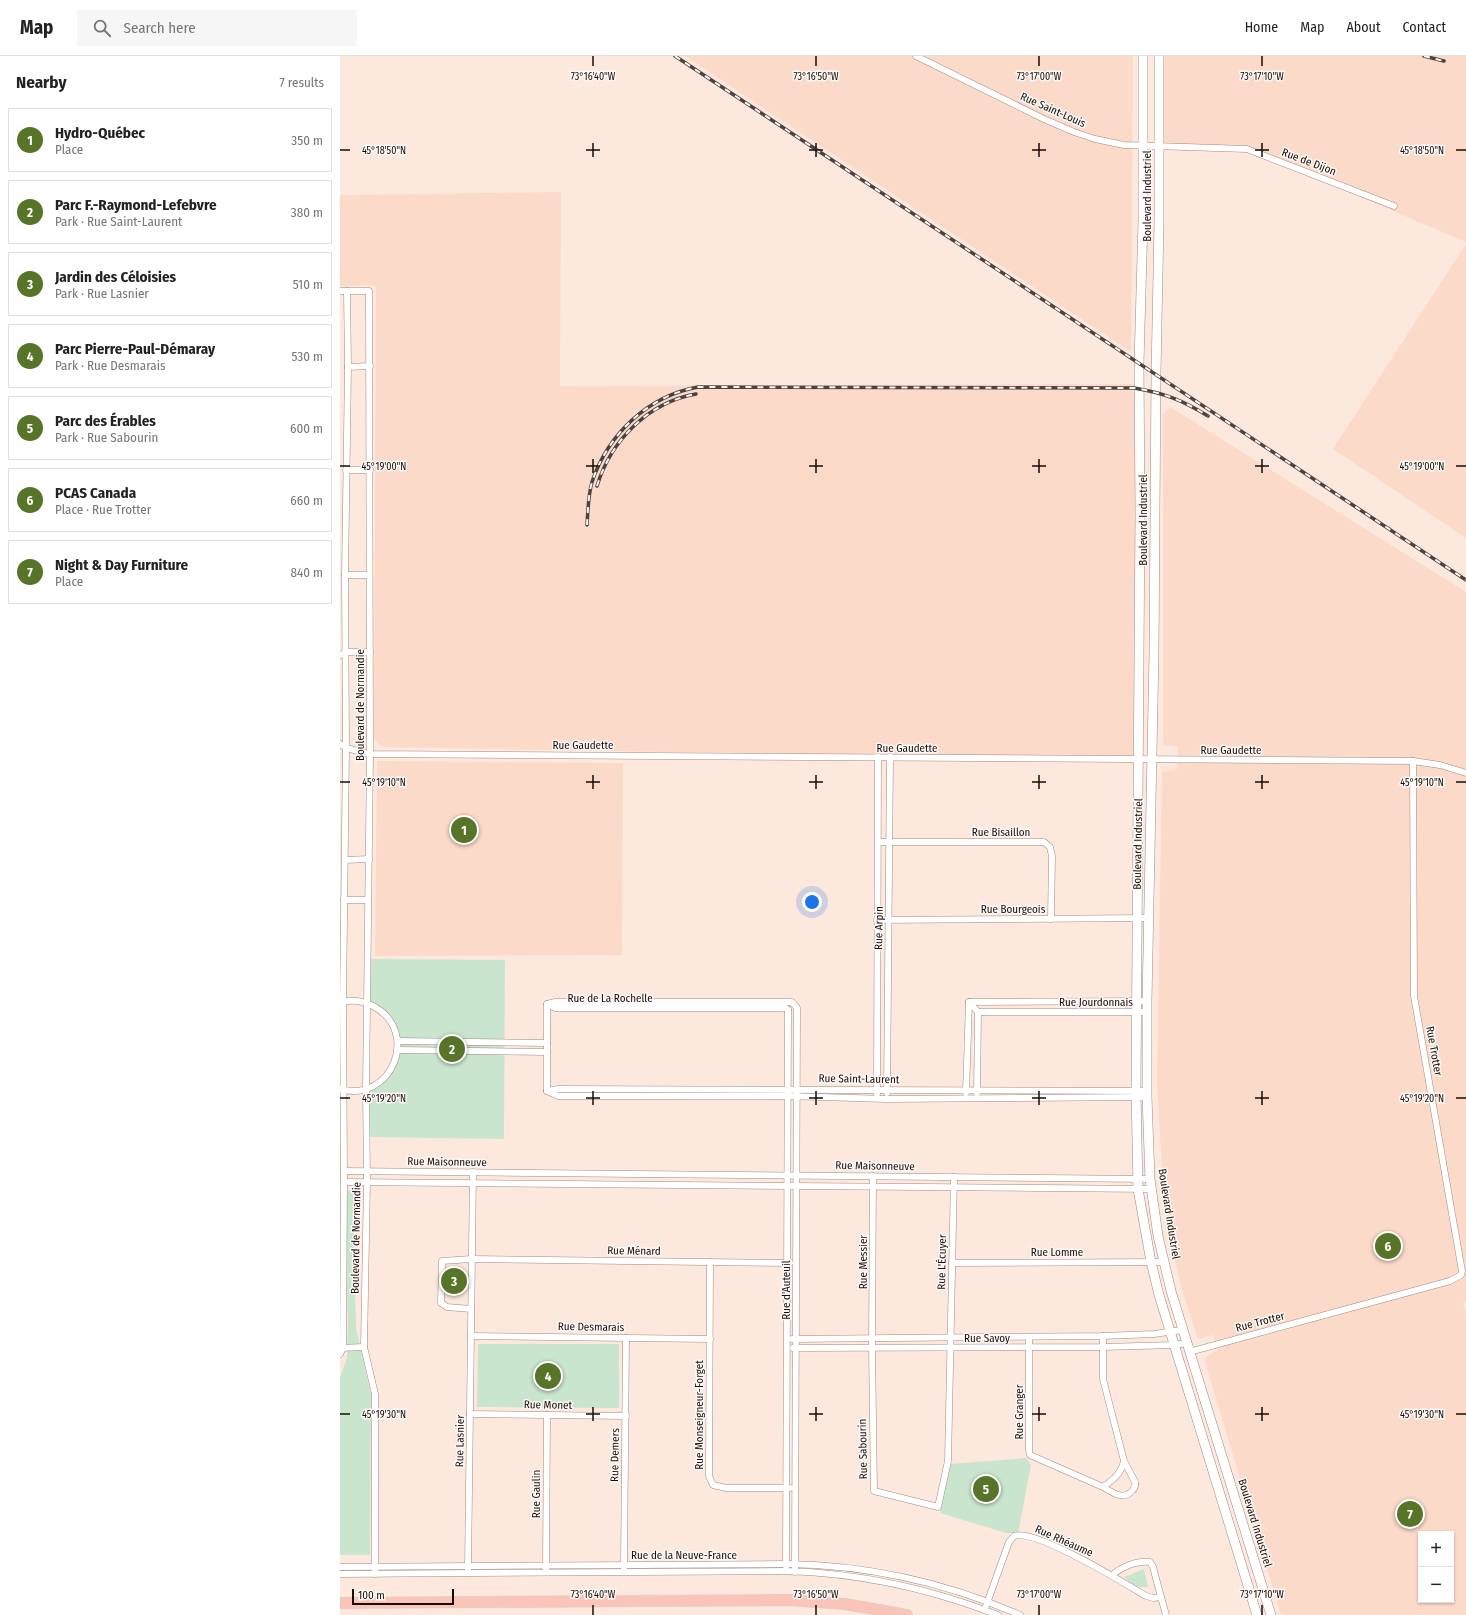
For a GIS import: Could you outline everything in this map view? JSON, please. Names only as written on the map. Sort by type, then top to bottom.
[{"type":"highway","points":[[340,1602],[788,1600],[845,1604],[907,1615]]},
{"type":"street","name":"Rue Saint-Louis","points":[[916,56],[1044,119],[1074,132],[1124,145],[1143,146]]},
{"type":"street","name":"Boulevard Industriel","points":[[1143,56],[1143,220],[1139,363],[1140,513],[1137,759],[1136,1094],[1138,1189],[1151,1262],[1159,1294],[1256,1615]]},
{"type":"street","name":"Boulevard Industriel","points":[[1159,56],[1159,222],[1154,653],[1147,1001],[1147,1094],[1150,1179],[1163,1262],[1182,1330],[1271,1615]]},
{"type":"street","name":"Rue de Dijon","points":[[1143,146],[1247,149],[1394,206]]},
{"type":"street","points":[[1143,220],[1159,222]]},
{"type":"street","points":[[1142,288],[1158,300]]},
{"type":"street","name":"Boulevard de Normandie","points":[[341,1349],[344,1182],[341,1090],[345,860],[347,652],[345,575],[348,367],[343,291],[369,291],[370,754],[366,1089],[367,1182],[364,1347],[376,1394],[375,1574]]},
{"type":"street","points":[[348,367],[370,366]]},
{"type":"street","points":[[346,470],[370,470]]},
{"type":"street","points":[[1140,513],[1155,516]]},
{"type":"street","points":[[345,575],[369,575]]},
{"type":"street","points":[[1139,601],[1154,605]]},
{"type":"street","points":[[1138,651],[1154,653]]},
{"type":"street","points":[[340,655],[347,652],[370,652]]},
{"type":"street","name":"Rue Gaudette","points":[[340,744],[346,748],[370,754],[1413,761],[1440,765],[1466,773]]},
{"type":"street","name":"Rue Arpin","points":[[877,1098],[878,757]]},
{"type":"street","name":"Rue Arpin","points":[[887,1099],[890,757]]},
{"type":"street","name":"Rue Trotter","points":[[1189,1352],[1457,1279],[1462,1271],[1414,996],[1413,761]]},
{"type":"street","name":"Rue Bisaillon","points":[[878,842],[1044,842],[1050,847],[1052,856],[1051,919]]},
{"type":"street","points":[[345,860],[369,859]]},
{"type":"street","points":[[344,900],[368,900]]},
{"type":"street","name":"Rue Bourgeois","points":[[877,920],[1148,918]]},
{"type":"street","points":[[341,1090],[356,1091],[378,1084],[388,1075],[395,1063],[398,1050],[398,1041],[395,1028],[388,1017],[379,1009],[367,1003],[358,1001],[342,1002]]},
{"type":"street","name":"Rue Jourdonnais","points":[[969,1002],[1147,1001]]},
{"type":"street","name":"Rue de La Rochelle","points":[[547,1004],[555,1002],[786,1008],[788,1010]]},
{"type":"street","name":"Rue de La Rochelle","points":[[547,1004],[555,1008],[786,1002],[795,1006]]},
{"type":"street","points":[[969,1002],[978,1012],[976,1099]]},
{"type":"street","points":[[966,1099],[969,1002]]},
{"type":"street","name":"Rue Jourdonnais","points":[[1045,1002],[1045,1012]]},
{"type":"street","points":[[547,1004],[547,1091]]},
{"type":"street","points":[[788,1010],[795,1006]]},
{"type":"street","name":"Rue d'Auteuil","points":[[795,1006],[797,1089],[795,1572]]},
{"type":"street","name":"Rue d'Auteuil","points":[[786,1571],[788,1010]]},
{"type":"street","name":"Rue Jourdonnais","points":[[978,1012],[1147,1012]]},
{"type":"street","points":[[398,1041],[547,1043]]},
{"type":"street","points":[[443,1041],[443,1051]]},
{"type":"street","points":[[398,1050],[547,1052]]},
{"type":"street","name":"Rue Saint-Laurent","points":[[547,1091],[558,1089],[797,1089],[1046,1091],[1147,1094]]},
{"type":"street","points":[[672,1096],[673,1089]]},
{"type":"street","name":"Rue Saint-Laurent","points":[[547,1091],[558,1096],[797,1096],[887,1099],[1046,1098],[1136,1094]]},
{"type":"street","points":[[1046,1091],[1046,1098]]},
{"type":"street","name":"Rue Maisonneuve","points":[[344,1171],[1150,1179]]},
{"type":"street","name":"Rue Lasnier","points":[[468,1574],[473,1172]]},
{"type":"street","points":[[549,1173],[549,1184]]},
{"type":"street","points":[[633,1174],[633,1184]]},
{"type":"street","points":[[712,1175],[712,1185]]},
{"type":"street","name":"Rue Messier","points":[[872,1348],[874,1176]]},
{"type":"street","name":"Rue L'Écuyer","points":[[950,1348],[954,1177]]},
{"type":"street","points":[[1038,1178],[1038,1188]]},
{"type":"street","name":"Rue Maisonneuve","points":[[344,1182],[1151,1189]]},
{"type":"street","points":[[471,1259],[442,1261],[441,1303],[447,1307],[471,1309]]},
{"type":"street","name":"Rue Ménard","points":[[471,1259],[796,1263]]},
{"type":"street","name":"Rue Monseigneur-Forget","points":[[710,1262],[709,1476],[713,1485],[726,1488],[795,1488]]},
{"type":"street","name":"Rue Lomme","points":[[952,1263],[1163,1262]]},
{"type":"street","name":"Rue Savoy","points":[[787,1339],[1103,1336],[1182,1330]]},
{"type":"street","name":"Rue Desmarais","points":[[471,1336],[710,1339]]},
{"type":"street","name":"Rue Granger","points":[[1029,1337],[1030,1455],[1122,1496],[1127,1495],[1136,1486],[1124,1462],[1103,1379],[1103,1336]]},
{"type":"street","name":"Rue Demers","points":[[624,1573],[626,1338]]},
{"type":"street","name":"Rue Savoy","points":[[787,1348],[1103,1347],[1174,1345],[1187,1342]]},
{"type":"street","points":[[341,1349],[364,1347]]},
{"type":"street","name":"Rue Sabourin","points":[[872,1348],[874,1491],[938,1507],[948,1461],[950,1348]]},
{"type":"street","name":"Rue Monet","points":[[470,1414],[626,1416]]},
{"type":"street","name":"Rue Gaulin","points":[[546,1573],[547,1415]]},
{"type":"street","points":[[1103,1487],[1119,1475],[1124,1462]]},
{"type":"street","name":"Rue Rhéaume","points":[[985,1610],[1008,1545],[1012,1538],[1016,1535],[1027,1535],[1050,1545],[1112,1575],[1146,1596],[1152,1598],[1161,1597]]},
{"type":"street","points":[[1112,1575],[1119,1569],[1143,1561],[1150,1562],[1153,1567],[1166,1615]]},
{"type":"street","name":"Rue de la Neuve-France","points":[[340,1567],[795,1564],[836,1567],[896,1576],[987,1602],[1020,1615]]},
{"type":"street","name":"Rue de la Neuve-France","points":[[340,1574],[786,1571],[836,1574],[888,1583],[935,1594],[998,1615]]},
{"type":"shaded area","points":[[685,56],[1133,56],[1131,352]]},
{"type":"shaded area","points":[[1158,56],[1466,56],[1466,242],[1247,149],[1159,146]]},
{"type":"shaded area","points":[[561,192],[560,386],[1141,384],[1136,760],[384,747],[378,744],[374,738],[376,285],[340,286],[340,195]]},
{"type":"shaded area","points":[[1466,244],[1466,538],[1333,449]]},
{"type":"shaded area","points":[[1170,407],[1466,592],[1466,1302],[1463,1303],[1466,1313],[1466,1615],[1281,1615],[1205,1362],[1206,1357],[1218,1350],[1213,1335],[1198,1339],[1182,1290],[1169,1235],[1162,1170],[1157,1084],[1162,772],[1177,769],[1178,747],[1163,745],[1163,415]]},
{"type":"shaded area","points":[[377,761],[623,763],[622,955],[375,956]]},
{"type":"green space","points":[[369,959],[505,960],[504,1139],[366,1137],[366,1090],[385,1080],[395,1066],[400,1047],[395,1028],[369,1004]]},
{"type":"green space","points":[[344,1190],[353,1191],[356,1328],[371,1395],[370,1555],[340,1555],[340,1378],[347,1358],[348,1321]]},
{"type":"green space","points":[[449,1267],[459,1268],[457,1296],[449,1295]]},
{"type":"green space","points":[[478,1344],[619,1344],[619,1408],[477,1407]]},
{"type":"green space","points":[[1026,1458],[1031,1465],[1018,1533],[1006,1533],[940,1513],[950,1464]]},
{"type":"green space","points":[[1144,1569],[1148,1587],[1137,1587],[1124,1577]]},
{"type":"railway","points":[[675,56],[1466,580]]},
{"type":"railway","points":[[1424,56],[1444,61]]},
{"type":"railway","points":[[587,525],[592,482],[608,448],[619,433],[647,408],[663,399],[698,387],[1134,388],[1155,392],[1172,398],[1208,416]]},
{"type":"railway","points":[[597,486],[603,469],[612,453],[634,426],[648,414],[663,405],[679,398],[696,394]]},
{"type":"place","name":"Hydro-Québec","points":[[464,830]]},
{"type":"place","name":"Parc F.-Raymond-Lefebvre","points":[[452,1049]]},
{"type":"place","name":"PCAS Canada","points":[[1388,1246]]},
{"type":"place","name":"Jardin des Céloisies","points":[[454,1281]]},
{"type":"place","name":"Parc Pierre-Paul-Démaray","points":[[548,1376]]},
{"type":"place","name":"Parc des Érables","points":[[986,1489]]},
{"type":"place","name":"Night & Day Furniture","points":[[1410,1514]]}]
